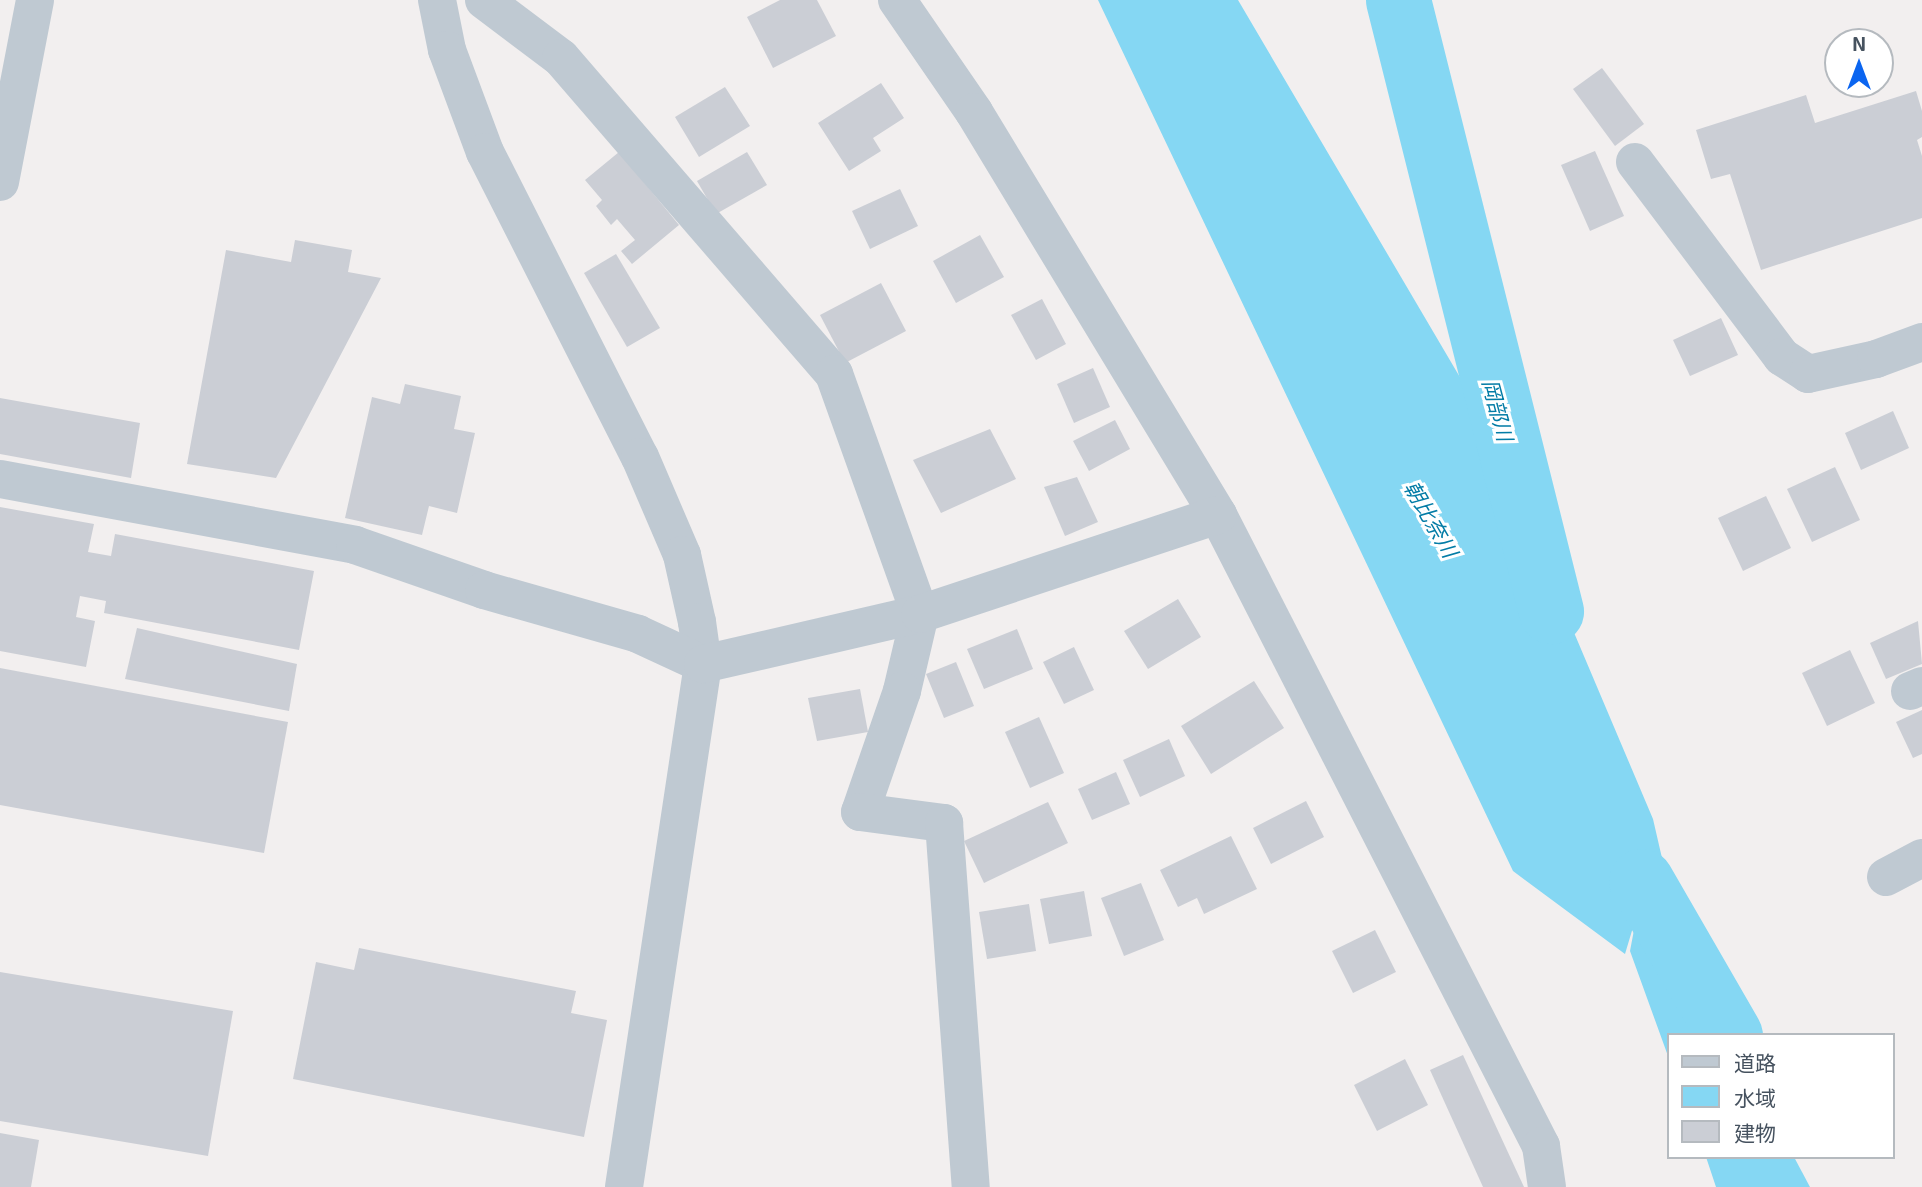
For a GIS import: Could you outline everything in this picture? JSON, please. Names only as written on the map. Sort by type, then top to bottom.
[{"type":"street","points":[[0,182],[34,0]]},
{"type":"street","points":[[437,0],[447,50],[485,152],[664,510],[682,555],[703,664],[624,1187]]},
{"type":"street","points":[[484,0],[561,58],[834,373],[920,614],[902,691],[860,812],[944,823],[971,1187]]},
{"type":"street","points":[[897,0],[974,112],[1218,515],[1541,1146],[1547,1187]]},
{"type":"street","points":[[1635,162],[1782,357],[1808,373],[1876,359],[1922,342]]},
{"type":"street","points":[[0,479],[355,545],[484,590],[638,634],[703,664],[920,614],[1218,515]]},
{"type":"street","points":[[1886,877],[1922,858]]},
{"type":"water","points":[[1098,0],[1238,0],[1481,413],[1653,819],[1685,958],[1726,1033],[1666,1033],[1666,1050],[1630,951],[1637,914],[1625,954],[1513,871]]},
{"type":"water","points":[[1707,1159],[1795,1159],[1810,1187],[1716,1187]]},
{"type":"building","points":[[780,0],[817,0],[836,36],[773,68],[747,17]]},
{"type":"building","points":[[1602,68],[1644,124],[1615,146],[1573,89]]},
{"type":"building","points":[[881,83],[904,118],[873,138],[881,151],[849,171],[818,123]]},
{"type":"building","points":[[725,87],[750,126],[699,157],[675,117]]},
{"type":"building","points":[[1916,91],[1922,111],[1922,137],[1917,140],[1922,156],[1922,218],[1761,270],[1730,174],[1711,179],[1696,130],[1806,95],[1815,123]]},
{"type":"building","points":[[1595,151],[1624,216],[1590,231],[1561,165]]},
{"type":"building","points":[[619,152],[679,225],[632,264],[621,251],[635,240],[617,219],[611,225],[596,206],[602,200],[585,180]]},
{"type":"building","points":[[747,152],[767,185],[716,214],[697,181]]},
{"type":"building","points":[[900,189],[918,226],[870,249],[852,211]]},
{"type":"building","points":[[980,235],[1004,277],[956,303],[933,261]]},
{"type":"building","points":[[295,240],[352,250],[348,272],[381,278],[276,478],[187,464],[226,250],[291,262]]},
{"type":"building","points":[[616,254],[660,328],[627,347],[584,273]]},
{"type":"building","points":[[881,283],[906,331],[845,363],[820,315]]},
{"type":"building","points":[[1042,299],[1066,344],[1036,360],[1011,315]]},
{"type":"building","points":[[1721,318],[1738,355],[1690,376],[1673,340]]},
{"type":"building","points":[[1093,368],[1110,407],[1074,423],[1057,384]]},
{"type":"building","points":[[405,384],[461,396],[454,429],[475,433],[457,513],[429,506],[422,535],[345,518],[372,397],[400,404]]},
{"type":"building","points":[[0,398],[140,423],[131,478],[0,454]]},
{"type":"building","points":[[1893,411],[1909,448],[1861,470],[1845,433]]},
{"type":"building","points":[[1115,420],[1130,449],[1089,471],[1073,441]]},
{"type":"building","points":[[990,429],[1016,479],[941,513],[913,460]]},
{"type":"building","points":[[1835,467],[1860,520],[1812,542],[1787,489]]},
{"type":"building","points":[[1077,477],[1098,522],[1065,536],[1044,487]]},
{"type":"building","points":[[1766,496],[1791,548],[1743,571],[1718,518]]},
{"type":"building","points":[[0,507],[94,524],[88,552],[111,556],[115,534],[314,571],[299,650],[104,613],[106,601],[80,596],[76,617],[95,621],[86,667],[0,651]]},
{"type":"building","points":[[1178,599],[1201,637],[1148,669],[1124,631]]},
{"type":"building","points":[[1918,621],[1922,664],[1886,679],[1870,643]]},
{"type":"building","points":[[137,628],[297,664],[289,711],[125,679]]},
{"type":"building","points":[[1017,629],[1033,669],[984,689],[967,649]]},
{"type":"building","points":[[1074,647],[1094,690],[1064,704],[1043,662]]},
{"type":"building","points":[[1850,650],[1875,703],[1827,726],[1802,673]]},
{"type":"building","points":[[956,662],[974,706],[944,718],[926,674]]},
{"type":"building","points":[[0,668],[288,722],[264,853],[0,805]]},
{"type":"building","points":[[1254,681],[1284,728],[1211,774],[1181,726]]},
{"type":"building","points":[[860,689],[868,732],[817,741],[808,698]]},
{"type":"building","points":[[1922,710],[1922,754],[1913,758],[1896,722]]},
{"type":"building","points":[[1039,717],[1064,773],[1030,788],[1005,732]]},
{"type":"building","points":[[1169,739],[1185,776],[1140,797],[1123,760]]},
{"type":"building","points":[[1116,772],[1130,804],[1092,820],[1078,789]]},
{"type":"building","points":[[1306,801],[1324,837],[1271,864],[1253,828]]},
{"type":"building","points":[[1048,802],[1068,843],[984,883],[964,841]]},
{"type":"building","points":[[1231,836],[1257,889],[1204,914],[1197,898],[1178,907],[1160,870]]},
{"type":"building","points":[[1141,883],[1164,940],[1124,956],[1101,898]]},
{"type":"building","points":[[1084,891],[1092,936],[1049,944],[1040,899]]},
{"type":"building","points":[[1029,904],[1036,951],[987,959],[979,912]]},
{"type":"building","points":[[1375,930],[1396,972],[1353,993],[1332,951]]},
{"type":"building","points":[[359,948],[576,991],[571,1013],[607,1020],[584,1137],[293,1079],[316,962],[354,970]]},
{"type":"building","points":[[0,972],[233,1011],[208,1156],[0,1121]]},
{"type":"building","points":[[1463,1055],[1524,1187],[1483,1187],[1430,1070]]},
{"type":"building","points":[[1405,1059],[1428,1105],[1377,1131],[1354,1085]]},
{"type":"building","points":[[0,1133],[39,1140],[31,1187],[0,1187]]},
{"type":"waterway","name":"岡部川","points":[[1398,0],[1551,611]]},
{"type":"waterway","name":"朝比奈川","points":[[1641,881],[1729,1033]]}]
